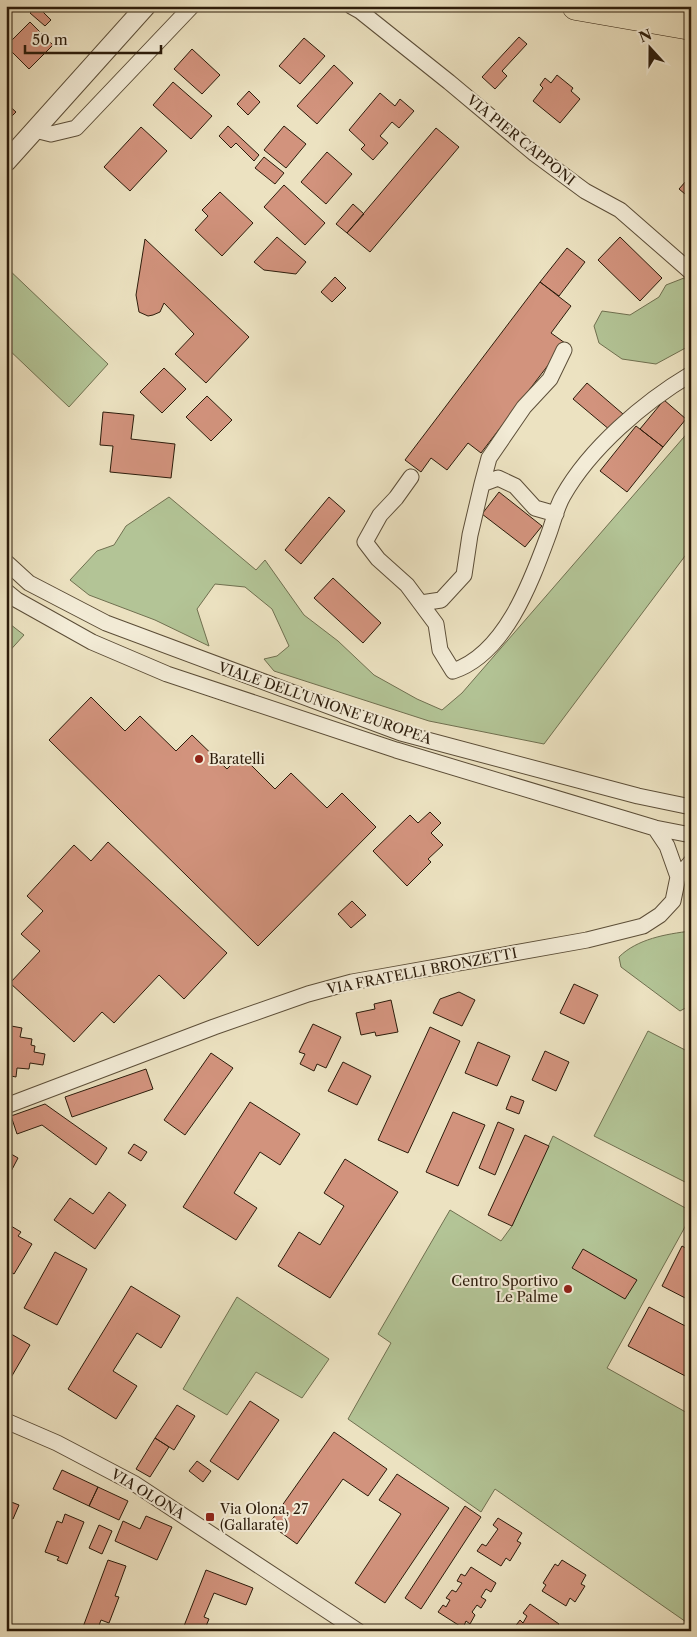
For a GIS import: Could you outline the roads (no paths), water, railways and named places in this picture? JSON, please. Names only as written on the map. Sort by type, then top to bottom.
[{"type":"highway","points":[[576,6],[691,26]]},
{"type":"street","points":[[6,162],[146,6]]},
{"type":"street","points":[[35,130],[51,134],[76,128],[192,6]]},
{"type":"street","name":"VIA PIER CAPPONI","points":[[351,6],[449,82],[535,154],[585,191],[620,210],[691,272]]},
{"type":"street","points":[[421,604],[441,600],[464,575],[470,535],[489,458],[524,407],[550,379],[564,350]]},
{"type":"street","points":[[411,477],[396,498],[380,515],[365,542],[378,559],[407,585],[436,624],[440,650],[453,671],[468,666],[488,648],[518,608],[563,497],[586,465],[626,420],[651,399],[691,374]]},
{"type":"street","points":[[482,484],[498,478],[515,486],[535,508],[556,514]]},
{"type":"street","name":"VIALE DELL'UNIONE EUROPEA","points":[[6,562],[29,583],[106,623],[400,732],[638,796],[691,807]]},
{"type":"street","name":"VIALE DELL'UNIONE EUROPEA","points":[[6,591],[17,600],[92,642],[167,674],[396,750],[656,828],[691,836]]},
{"type":"street","points":[[656,828],[668,846],[678,877]]},
{"type":"street","name":"VIA FRATELLI BRONZETTI","points":[[6,1106],[214,1027],[308,994],[352,982],[596,938],[643,926],[660,915],[673,901],[678,877],[691,862]]},
{"type":"street","name":"VIA OLONA","points":[[6,1421],[57,1443],[136,1484],[358,1631]]},
{"type":"place","name":"Baratelli","points":[[199,759]]},
{"type":"place","name":"Centro Sportivo Le Palme","points":[[568,1289]]},
{"type":"place","name":"Via Olona, 27 (Gallarate)","points":[[210,1517]]}]
